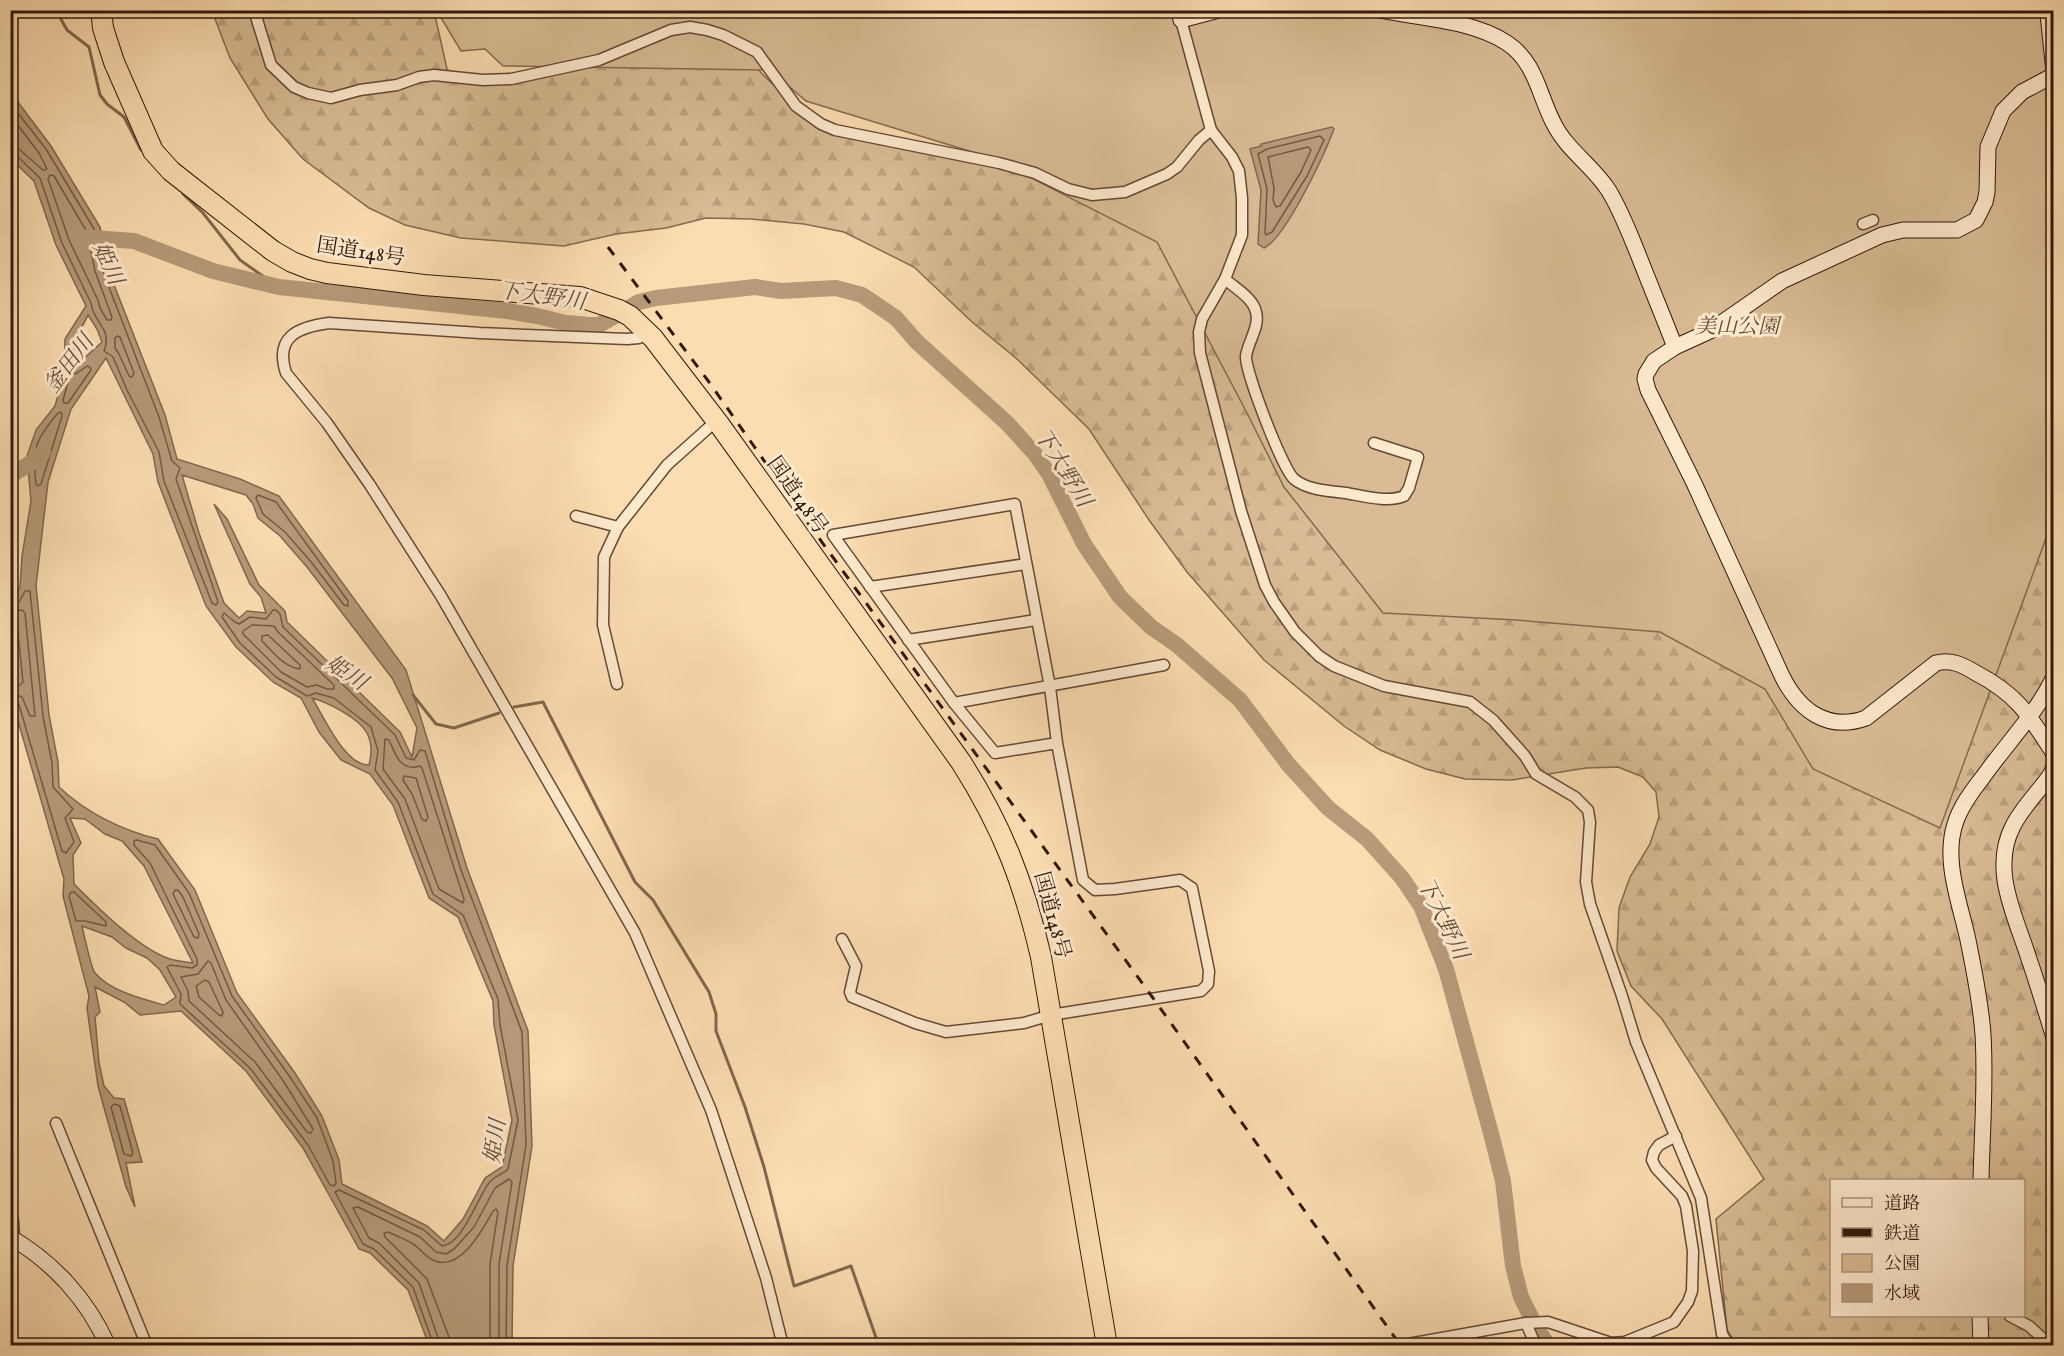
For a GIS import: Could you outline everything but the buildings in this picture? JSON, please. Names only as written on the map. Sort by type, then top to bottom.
[{"type":"highway","name":"国道148号","points":[[101,10],[103,28],[114,62],[158,158],[189,186],[273,250],[292,262],[327,273],[424,285],[580,297],[622,312],[646,331],[716,421],[961,762],[980,791],[1021,880],[1033,925],[1051,1015],[1107,1346]]},
{"type":"street","points":[[254,10],[271,65],[294,87],[331,98],[434,75],[483,80],[511,79],[599,60],[670,30],[690,27],[707,30],[723,35],[757,52],[796,106],[821,124],[835,130],[999,163],[1035,173],[1068,189],[1092,195],[1125,192],[1167,174],[1177,167],[1199,140],[1211,130]]},
{"type":"street","points":[[1219,10],[1180,15],[1211,130],[1232,157],[1239,171],[1242,198],[1242,235],[1225,279],[1202,319],[1199,332],[1200,353],[1236,492],[1265,585],[1295,632],[1326,661],[1384,686],[1470,702],[1493,720],[1525,756],[1536,774],[1575,797],[1588,810],[1590,822],[1586,882],[1590,904],[1636,1042],[1701,1198],[1722,1334],[1729,1346]]},
{"type":"street","points":[[1379,10],[1448,17],[1494,35],[1510,45],[1535,75],[1554,124],[1564,139],[1592,168],[1621,213],[1675,347]]},
{"type":"street","points":[[2048,14],[2054,74],[2022,92],[2003,111],[1988,147],[1987,192],[1976,220],[1957,230],[1903,230],[1882,235],[1782,281],[1710,331],[1659,356],[1650,365],[1645,379],[1648,390],[1694,483],[1790,691],[1803,705],[1819,718],[1854,722],[1866,718],[1936,663],[1945,661],[1963,665],[1990,680],[2014,698],[2030,717],[2054,754]]},
{"type":"street","points":[[1225,279],[1249,300],[1256,312],[1254,333],[1246,357],[1250,375],[1289,474],[1298,481],[1318,489],[1390,499],[1404,496],[1409,488],[1418,457],[1374,443]]},
{"type":"street","points":[[646,331],[639,338],[627,339],[329,323],[310,325],[291,335],[283,352],[283,364],[286,372],[327,423],[370,485],[441,596],[634,933],[711,1110],[762,1267],[783,1346]]},
{"type":"street","points":[[617,684],[603,625],[604,557],[618,527],[666,465],[716,421]]},
{"type":"street","points":[[842,939],[856,966],[850,992],[852,997],[915,1023],[946,1032],[1023,1023],[1051,1015],[1201,991],[1208,984],[1209,971],[1192,888],[1180,880],[1095,890],[1083,880],[1057,743],[1050,687],[1015,504],[833,535],[954,703],[995,753],[1057,743]]},
{"type":"street","points":[[576,516],[618,527]]},
{"type":"street","points":[[870,587],[1026,564]]},
{"type":"street","points":[[908,640],[1036,620]]},
{"type":"street","points":[[954,703],[1164,665]]},
{"type":"street","points":[[1981,1179],[1983,1035],[1976,984],[1953,874],[1951,843],[1956,822],[1973,790],[2030,717],[2054,677]]},
{"type":"street","points":[[2054,766],[2051,774],[2012,826],[2005,849],[2004,876],[2007,896],[2054,1038]]},
{"type":"street","points":[[56,1123],[147,1346]]},
{"type":"street","points":[[1397,1346],[1526,1323],[1548,1322],[1611,1343],[1625,1342],[1674,1322],[1689,1302],[1692,1291],[1694,1251],[1686,1206],[1682,1197],[1656,1168],[1652,1160],[1659,1145],[1676,1136]]},
{"type":"street","points":[[10,1220],[14,1221],[15,1228],[12,1240],[57,1270],[83,1303],[108,1346]]},
{"type":"street","points":[[1980,1317],[1980,1346]]},
{"type":"street","points":[[2012,1317],[2030,1326],[2051,1346]]},
{"type":"street","points":[[1526,1323],[1536,1346]]},
{"type":"green space","points":[[1498,10],[2053,111],[2053,1345],[1737,1345],[1727,1330],[1716,1219],[1764,1179],[1662,1019],[1631,986],[1617,951],[1619,908],[1630,877],[1650,844],[1659,817],[1656,792],[1643,777],[1618,767],[1586,768],[1512,780],[1465,779],[1426,769],[1380,750],[1344,726],[1264,660],[1187,572],[1149,520],[1089,429],[1017,359],[971,321],[914,267],[844,232],[804,224],[751,219],[706,218],[666,228],[616,234],[564,246],[461,238],[405,225],[369,208],[303,159],[268,119],[230,58],[212,11],[434,11],[447,69],[462,80],[491,84],[662,39],[750,62],[816,126],[1005,169]]},
{"type":"green space","name":"美山公園","points":[[437,11],[2053,11],[2053,519],[1940,828],[1813,769],[1765,689],[1660,632],[1516,620],[1383,613],[1284,487],[1157,242],[992,158],[806,101],[770,70],[503,66],[485,49],[461,51]]},
{"type":"water","points":[[11,93],[51,146],[100,227],[107,267],[165,415],[177,459],[240,479],[279,496],[406,670],[467,868],[528,1031],[532,1146],[513,1266],[512,1345],[429,1345],[408,1290],[370,1253],[359,1249],[303,1148],[246,1071],[181,1011],[140,1015],[124,1002],[95,987],[100,1012],[95,1017],[99,1063],[104,1086],[114,1098],[124,1099],[142,1162],[126,1163],[135,1207],[126,1187],[98,1086],[87,1008],[89,996],[63,896],[64,879],[11,697],[11,594],[14,600],[20,587],[22,556],[31,501],[27,456],[36,430],[55,406],[64,373],[65,339],[86,306],[56,245],[34,181],[11,159]],"holes":[[[88,315],[102,342],[72,369],[77,341]],[[106,358],[153,454],[158,482],[206,606],[236,647],[273,682],[301,698],[319,732],[341,760],[370,774],[393,805],[429,898],[458,917],[493,1001],[494,1025],[512,1120],[502,1167],[485,1178],[463,1219],[444,1241],[427,1226],[342,1184],[339,1160],[322,1116],[295,1073],[237,993],[195,890],[158,839],[131,831],[105,819],[81,805],[59,787],[58,762],[49,715],[36,586],[48,482],[71,409]],[[182,475],[246,495],[253,504],[258,518],[280,536],[307,567],[392,678],[417,728],[412,757],[400,732],[287,622],[285,611],[259,585],[227,519],[214,504],[250,584],[261,597],[266,613],[247,611],[239,618],[224,603],[199,533]],[[312,698],[342,711],[363,727],[371,745],[369,765],[352,758],[336,739]],[[70,818],[85,819],[105,834],[122,841],[144,866],[193,963],[173,960],[158,954],[132,937],[106,915],[74,884],[73,855],[81,843]],[[82,926],[112,937],[126,948],[147,958],[160,970],[176,997],[164,1005],[127,994],[101,979],[93,970]]]},
{"type":"water","points":[[1332,127],[1334,129],[1329,141],[1304,194],[1283,229],[1264,248],[1258,244],[1261,190],[1250,149],[1261,146],[1261,144]]},
{"type":"waterway","points":[[56,10],[67,30],[89,47],[100,95],[107,104],[124,117],[141,150]]},
{"type":"waterway","points":[[183,194],[203,213],[240,260],[277,286]]},
{"type":"waterway","name":"下大野川","points":[[79,237],[134,241],[213,271],[279,287],[507,311],[566,323],[599,325],[639,302],[755,287],[781,291],[836,288],[862,295],[896,318],[917,342],[1007,423],[1035,454],[1049,474],[1084,544],[1120,597],[1151,627],[1177,645],[1240,700],[1288,764],[1328,808],[1367,839],[1402,878],[1421,906],[1446,969],[1492,1137],[1503,1181],[1513,1266],[1521,1297],[1537,1329],[1549,1346]]},
{"type":"waterway","name":"釜田川","points":[[10,476],[40,457],[43,452]]},
{"type":"waterway","points":[[413,695],[436,724],[454,728],[499,713]]},
{"type":"waterway","points":[[514,707],[543,702],[635,882],[653,900],[709,992],[716,1014],[716,1031],[745,1107],[764,1167],[794,1286],[851,1266],[879,1346]]},
{"type":"railway","points":[[608,247],[709,382],[800,512],[1153,998],[1401,1346]]},
{"type":"water label","name":"姫川","points":[[109,263]]},
{"type":"water label","name":"姫川","points":[[347,672]]},
{"type":"water label","name":"姫川","points":[[494,1141]]}]
